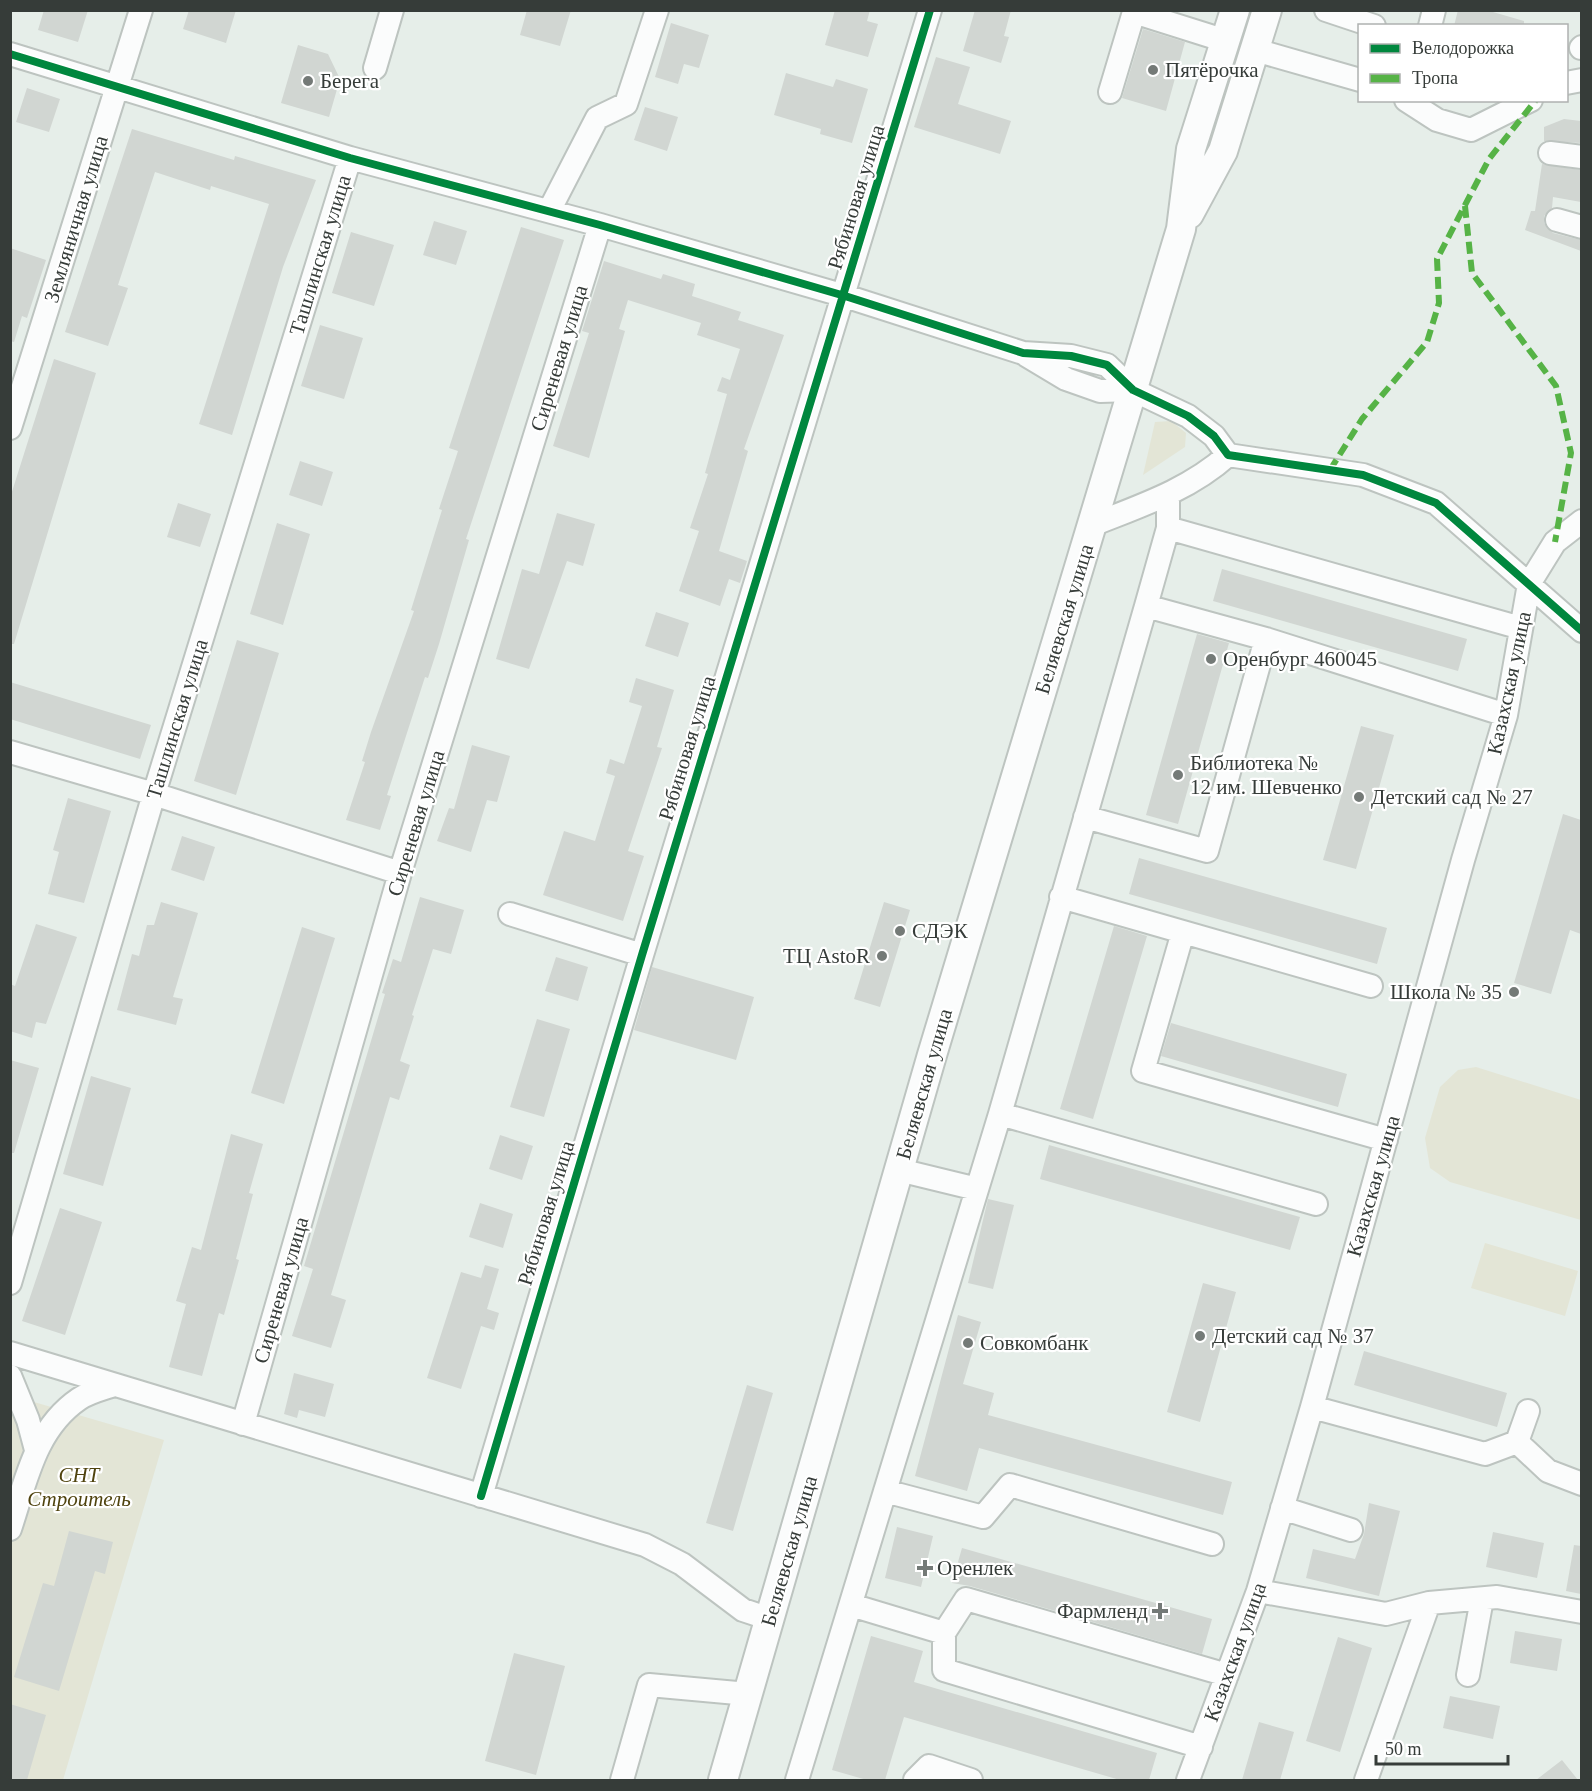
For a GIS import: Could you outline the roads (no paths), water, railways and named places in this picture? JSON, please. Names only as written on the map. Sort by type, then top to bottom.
[{"type":"main road","points":[[1181,229],[1191,149],[1235,10]]},
{"type":"main road","points":[[1181,229],[1223,152],[1267,10]]},
{"type":"main road","name":"Беляевская улица","points":[[723,1780],[899,1170],[1181,229]]},
{"type":"street","name":"Земляничная улица","points":[[10,428],[141,10]]},
{"type":"street","points":[[375,68],[392,10]]},
{"type":"street","points":[[549,211],[597,118],[626,104],[657,10]]},
{"type":"street","name":"Рябиновая улица","points":[[481,1496],[642,956],[845,296],[930,10]]},
{"type":"street","points":[[1326,10],[1368,24]]},
{"type":"street","points":[[1110,92],[1134,12],[1226,41]]},
{"type":"street","points":[[1255,50],[1358,80]]},
{"type":"street","points":[[10,54],[350,158],[600,225],[845,296],[1023,353],[1066,379],[1100,391],[1133,390],[1188,416],[1214,436],[1228,455],[1363,475],[1436,504],[1581,631]]},
{"type":"street","points":[[1409,102],[1437,120],[1472,130],[1527,102]]},
{"type":"street","points":[[1550,153],[1581,157]]},
{"type":"street","name":"Ташлинская улица","points":[[10,1283],[154,794],[350,158]]},
{"type":"street","points":[[1557,220],[1581,228]]},
{"type":"street","name":"Сиреневая улица","points":[[243,1424],[400,873],[600,225]]},
{"type":"street","points":[[1092,525],[1168,494],[1206,474],[1228,455]]},
{"type":"street","points":[[797,1780],[1000,1114],[1168,528],[1168,494]]},
{"type":"street","points":[[1529,584],[1555,542],[1581,521]]},
{"type":"street","points":[[1168,528],[1521,628]]},
{"type":"street","name":"Казахская улица","points":[[1188,1780],[1258,1591],[1312,1407],[1506,715],[1529,584]]},
{"type":"street","points":[[1146,606],[1266,639],[1506,715]]},
{"type":"street","points":[[1085,816],[1207,851],[1266,639]]},
{"type":"street","points":[[10,752],[154,794],[400,873]]},
{"type":"street","points":[[1061,897],[1371,986]]},
{"type":"street","points":[[510,914],[642,956]]},
{"type":"street","points":[[1183,932],[1143,1071],[1386,1140]]},
{"type":"street","points":[[1000,1114],[1316,1204]]},
{"type":"street","points":[[899,1170],[977,1189]]},
{"type":"street","points":[[10,1353],[645,1545],[682,1564],[743,1610],[770,1618]]},
{"type":"street","points":[[10,1376],[28,1420],[36,1450]]},
{"type":"street","points":[[10,1529],[36,1450],[51,1423],[80,1398],[114,1385]]},
{"type":"street","points":[[1312,1407],[1485,1454],[1517,1442],[1528,1411]]},
{"type":"street","points":[[1517,1442],[1548,1471],[1581,1484]]},
{"type":"street","points":[[885,1491],[983,1517],[1010,1485],[1212,1544]]},
{"type":"street","points":[[1282,1509],[1350,1530]]},
{"type":"street","points":[[1258,1591],[1386,1614],[1429,1603],[1497,1598],[1581,1612]]},
{"type":"street","points":[[1201,1747],[944,1670],[944,1633],[966,1599],[1227,1676]]},
{"type":"street","points":[[1468,1675],[1482,1599]]},
{"type":"street","points":[[1366,1780],[1429,1603]]},
{"type":"street","points":[[851,1605],[944,1633]]},
{"type":"street","points":[[622,1780],[649,1685],[748,1694]]},
{"type":"street","points":[[915,1780],[929,1766],[971,1780]]},
{"type":"place","name":"Пятёрочка","points":[[1153,70]]},
{"type":"place","name":"Берега","points":[[308,81]]},
{"type":"place","name":"Оренбург 460045","points":[[1211,659]]},
{"type":"place","name":"Библиотека № 12 им. Шевченко","points":[[1178,775]]},
{"type":"place","name":"Детский сад № 27","points":[[1359,797]]},
{"type":"place","name":"СДЭК","points":[[900,931]]},
{"type":"place","name":"ТЦ AstoR","points":[[882,956]]},
{"type":"place","name":"Школа № 35","points":[[1514,992]]},
{"type":"place","name":"Детский сад № 37","points":[[1200,1336]]},
{"type":"place","name":"Совкомбанк","points":[[968,1343]]},
{"type":"place","name":"Оренлек","points":[[925,1568]]},
{"type":"place","name":"Фармленд","points":[[1160,1611]]},
{"type":"park label","name":"СНТ Строитель","points":[[79,1487]]}]
